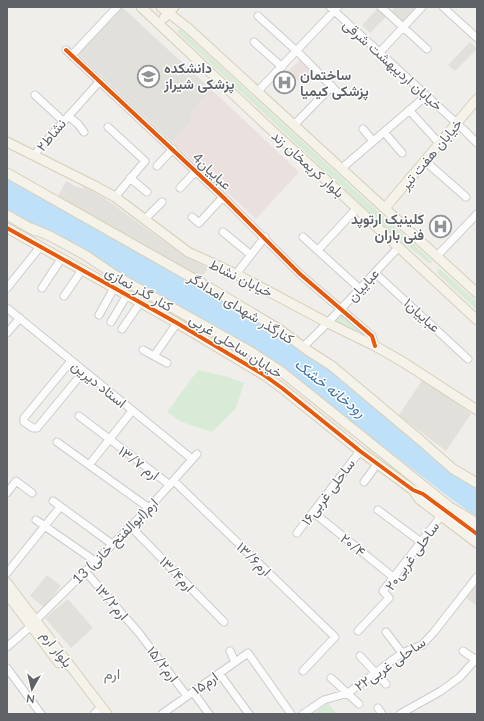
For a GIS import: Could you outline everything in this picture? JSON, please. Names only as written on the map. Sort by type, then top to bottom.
[{"type":"main road","name":"بلوار کریمخان زند","points":[[141,7],[269,128],[400,247],[477,320]]},
{"type":"main road","name":"بلوار کریمخان زند","points":[[161,7],[171,10],[182,24],[258,91],[477,293]]},
{"type":"main road","points":[[158,22],[171,10]]},
{"type":"main road","points":[[171,35],[173,25],[182,24]]},
{"type":"main road","name":"خیابان هفت تیر","points":[[385,208],[477,99]]},
{"type":"main road","name":"خیابان نشاط","points":[[7,142],[115,197],[188,252],[236,274],[375,346],[477,409]]},
{"type":"main road","points":[[7,170],[19,180]]},
{"type":"main road","name":"کنارگذر شهدای امدادگر","points":[[7,173],[210,288],[279,329],[332,366],[419,438],[453,469],[477,483]]},
{"type":"main road","points":[[7,215],[81,259],[99,272],[113,287]]},
{"type":"main road","name":"خیابان ساحلی غربی","points":[[7,228],[219,347],[282,388],[360,451],[413,490],[423,494],[477,534]]},
{"type":"main road","name":"کنار گذر نمازی","points":[[31,228],[50,236],[85,255],[116,276],[282,372],[450,507],[477,523]]},
{"type":"main road","points":[[419,438],[477,478]]},
{"type":"main road","name":"خیابان ساحلی غربی","points":[[413,490],[419,499],[477,543]]},
{"type":"main road","points":[[460,522],[477,529]]},
{"type":"main road","name":"بلوار ارم","points":[[7,583],[33,624],[97,713]]},
{"type":"main road","name":"بلوار ارم","points":[[7,594],[107,714]]},
{"type":"street","points":[[72,55],[117,7]]},
{"type":"street","points":[[379,53],[422,7]]},
{"type":"street","points":[[444,7],[477,38]]},
{"type":"street","points":[[258,91],[297,52],[334,8]]},
{"type":"street","name":"خیابان اردیبهشت شرقی","points":[[334,8],[379,53],[477,143]]},
{"type":"street","points":[[382,8],[427,49]]},
{"type":"street","points":[[258,16],[335,89],[294,125]]},
{"type":"street","points":[[254,42],[282,67]]},
{"type":"street","name":"عباییان4","points":[[66,50],[196,170],[300,274],[372,336],[375,346]]},
{"type":"street","name":"نشاط۲","points":[[35,155],[65,118],[100,81]]},
{"type":"street","points":[[35,95],[65,118],[78,124],[84,132]]},
{"type":"street","points":[[342,168],[426,96]]},
{"type":"street","points":[[409,110],[440,144]]},
{"type":"street","points":[[108,127],[145,162],[115,197]]},
{"type":"street","points":[[363,130],[373,141]]},
{"type":"street","points":[[384,132],[402,153]]},
{"type":"street","points":[[157,166],[173,149]]},
{"type":"street","points":[[425,161],[466,197]]},
{"type":"street","points":[[180,188],[196,170]]},
{"type":"street","points":[[130,178],[146,192]]},
{"type":"street","points":[[192,218],[199,223],[223,196]]},
{"type":"street","points":[[145,219],[162,202]]},
{"type":"street","points":[[318,250],[357,208]]},
{"type":"street","points":[[437,256],[477,214]]},
{"type":"street","points":[[223,232],[251,255]]},
{"type":"street","points":[[303,237],[359,288]]},
{"type":"street","points":[[236,274],[265,238]]},
{"type":"street","points":[[7,288],[40,247]]},
{"type":"street","name":"عباییان","points":[[306,344],[400,247]]},
{"type":"street","points":[[42,288],[61,259]]},
{"type":"street","points":[[64,296],[82,270]]},
{"type":"street","name":"عباییان۱","points":[[375,272],[468,359]]},
{"type":"street","points":[[99,315],[113,287]]},
{"type":"street","points":[[111,322],[127,295]]},
{"type":"street","points":[[122,329],[140,303]]},
{"type":"street","name":"استاد دیرین","points":[[7,308],[132,411],[195,456]]},
{"type":"street","points":[[7,333],[20,318]]},
{"type":"street","points":[[154,356],[177,323]]},
{"type":"street","points":[[143,350],[167,363]]},
{"type":"street","points":[[71,361],[24,420],[24,422],[33,428],[37,428],[84,371]]},
{"type":"street","points":[[89,465],[132,411]]},
{"type":"street","name":"۱۳/۷ ارم","points":[[79,416],[110,440],[172,483]]},
{"type":"street","points":[[57,442],[149,508]]},
{"type":"street","name":"ساحلی غربی۱۶","points":[[297,533],[360,451]]},
{"type":"street","name":"13 ارم(ابوالفتح خانی)","points":[[7,647],[33,624],[149,508],[195,456]]},
{"type":"street","points":[[364,482],[378,463]]},
{"type":"street","points":[[7,493],[16,481],[32,493]]},
{"type":"street","name":"۱۳/۶ارم","points":[[172,483],[335,637],[303,671]]},
{"type":"street","points":[[53,501],[112,544]]},
{"type":"street","points":[[7,573],[60,507]]},
{"type":"street","points":[[378,510],[421,542]]},
{"type":"street","name":"۲۰/۴","points":[[313,512],[393,577]]},
{"type":"street","name":"ساحلی غربی۲۰","points":[[358,631],[389,598],[383,591],[441,516]]},
{"type":"street","points":[[36,520],[95,561]]},
{"type":"street","name":"۱۳/۴ارم","points":[[130,526],[224,622]]},
{"type":"street","name":"۱۳/۲ارم","points":[[85,571],[139,633]]},
{"type":"street","name":"ساحلی غربی۲۲","points":[[348,693],[402,653],[422,645],[477,577]]},
{"type":"street","points":[[386,632],[402,653]]},
{"type":"street","name":"۱۵/۲ارم","points":[[139,633],[190,694],[209,714]]},
{"type":"street","points":[[230,651],[235,662]]},
{"type":"street","points":[[400,714],[441,691],[460,677],[476,659],[463,651]]},
{"type":"street","name":"ارم۱۵","points":[[165,713],[248,653],[291,714]]},
{"type":"street","points":[[360,656],[386,684]]},
{"type":"street","points":[[7,668],[41,714]]},
{"type":"street","points":[[219,673],[249,714]]},
{"type":"street","points":[[331,678],[359,704]]},
{"type":"street","points":[[303,714],[324,700],[348,693]]},
{"type":"shaded area","name":"دانشکده پزشکی شیراز","points":[[120,7],[122,7],[212,90],[189,115],[193,119],[172,142],[77,53]]},
{"type":"shaded area","points":[[395,7],[418,7],[402,24],[390,13]]},
{"type":"shaded area","points":[[378,8],[387,16],[370,33],[362,25]]},
{"type":"shaded area","points":[[470,42],[477,49],[455,71],[448,65]]},
{"type":"shaded area","points":[[301,59],[313,71],[301,83],[288,71]]},
{"type":"shaded area","points":[[212,90],[299,172],[256,219],[172,142],[193,119],[189,115]]},
{"type":"shaded area","points":[[66,181],[78,188],[83,189],[84,187],[103,197],[184,256],[208,268],[201,279],[57,198]]},
{"type":"shaded area","points":[[423,379],[447,395],[471,414],[446,451],[399,415]]},
{"type":"shaded area","points":[[47,575],[61,586],[44,607],[30,596]]},
{"type":"shaded area","points":[[477,582],[477,606],[465,597]]},
{"type":"shaded area","points":[[68,599],[93,628],[71,648],[45,618]]},
{"type":"green space","points":[[180,29],[432,261],[431,263],[429,263],[394,235],[177,32]]},
{"type":"green space","points":[[440,269],[477,302],[477,310],[437,273]]},
{"type":"green space","points":[[339,314],[361,330],[365,338],[334,322]]},
{"type":"green space","points":[[198,370],[228,377],[244,383],[236,408],[212,432],[182,422],[167,412]]},
{"type":"green space","points":[[328,703],[336,714],[313,714]]},
{"type":"water","name":"رودخانه خشک","points":[[7,177],[213,292],[219,299],[283,335],[329,366],[417,442],[431,456],[477,489],[477,517],[313,393],[7,212]]},
{"type":"cycle path","points":[[66,50],[223,197],[300,274],[372,336],[375,346]]},
{"type":"cycle path","points":[[7,228],[177,323],[264,375],[360,451],[413,490],[423,494],[477,534]]},
{"type":"place","name":"دانشکده پزشکی شیراز","points":[[149,76]]},
{"type":"place","name":"ساختمان پزشکی کیمیا","points":[[284,83]]},
{"type":"place","name":"کلینیک ارتوپد فنی باران","points":[[440,227]]},
{"type":"district","name":"ارم","points":[[112,674]]}]
